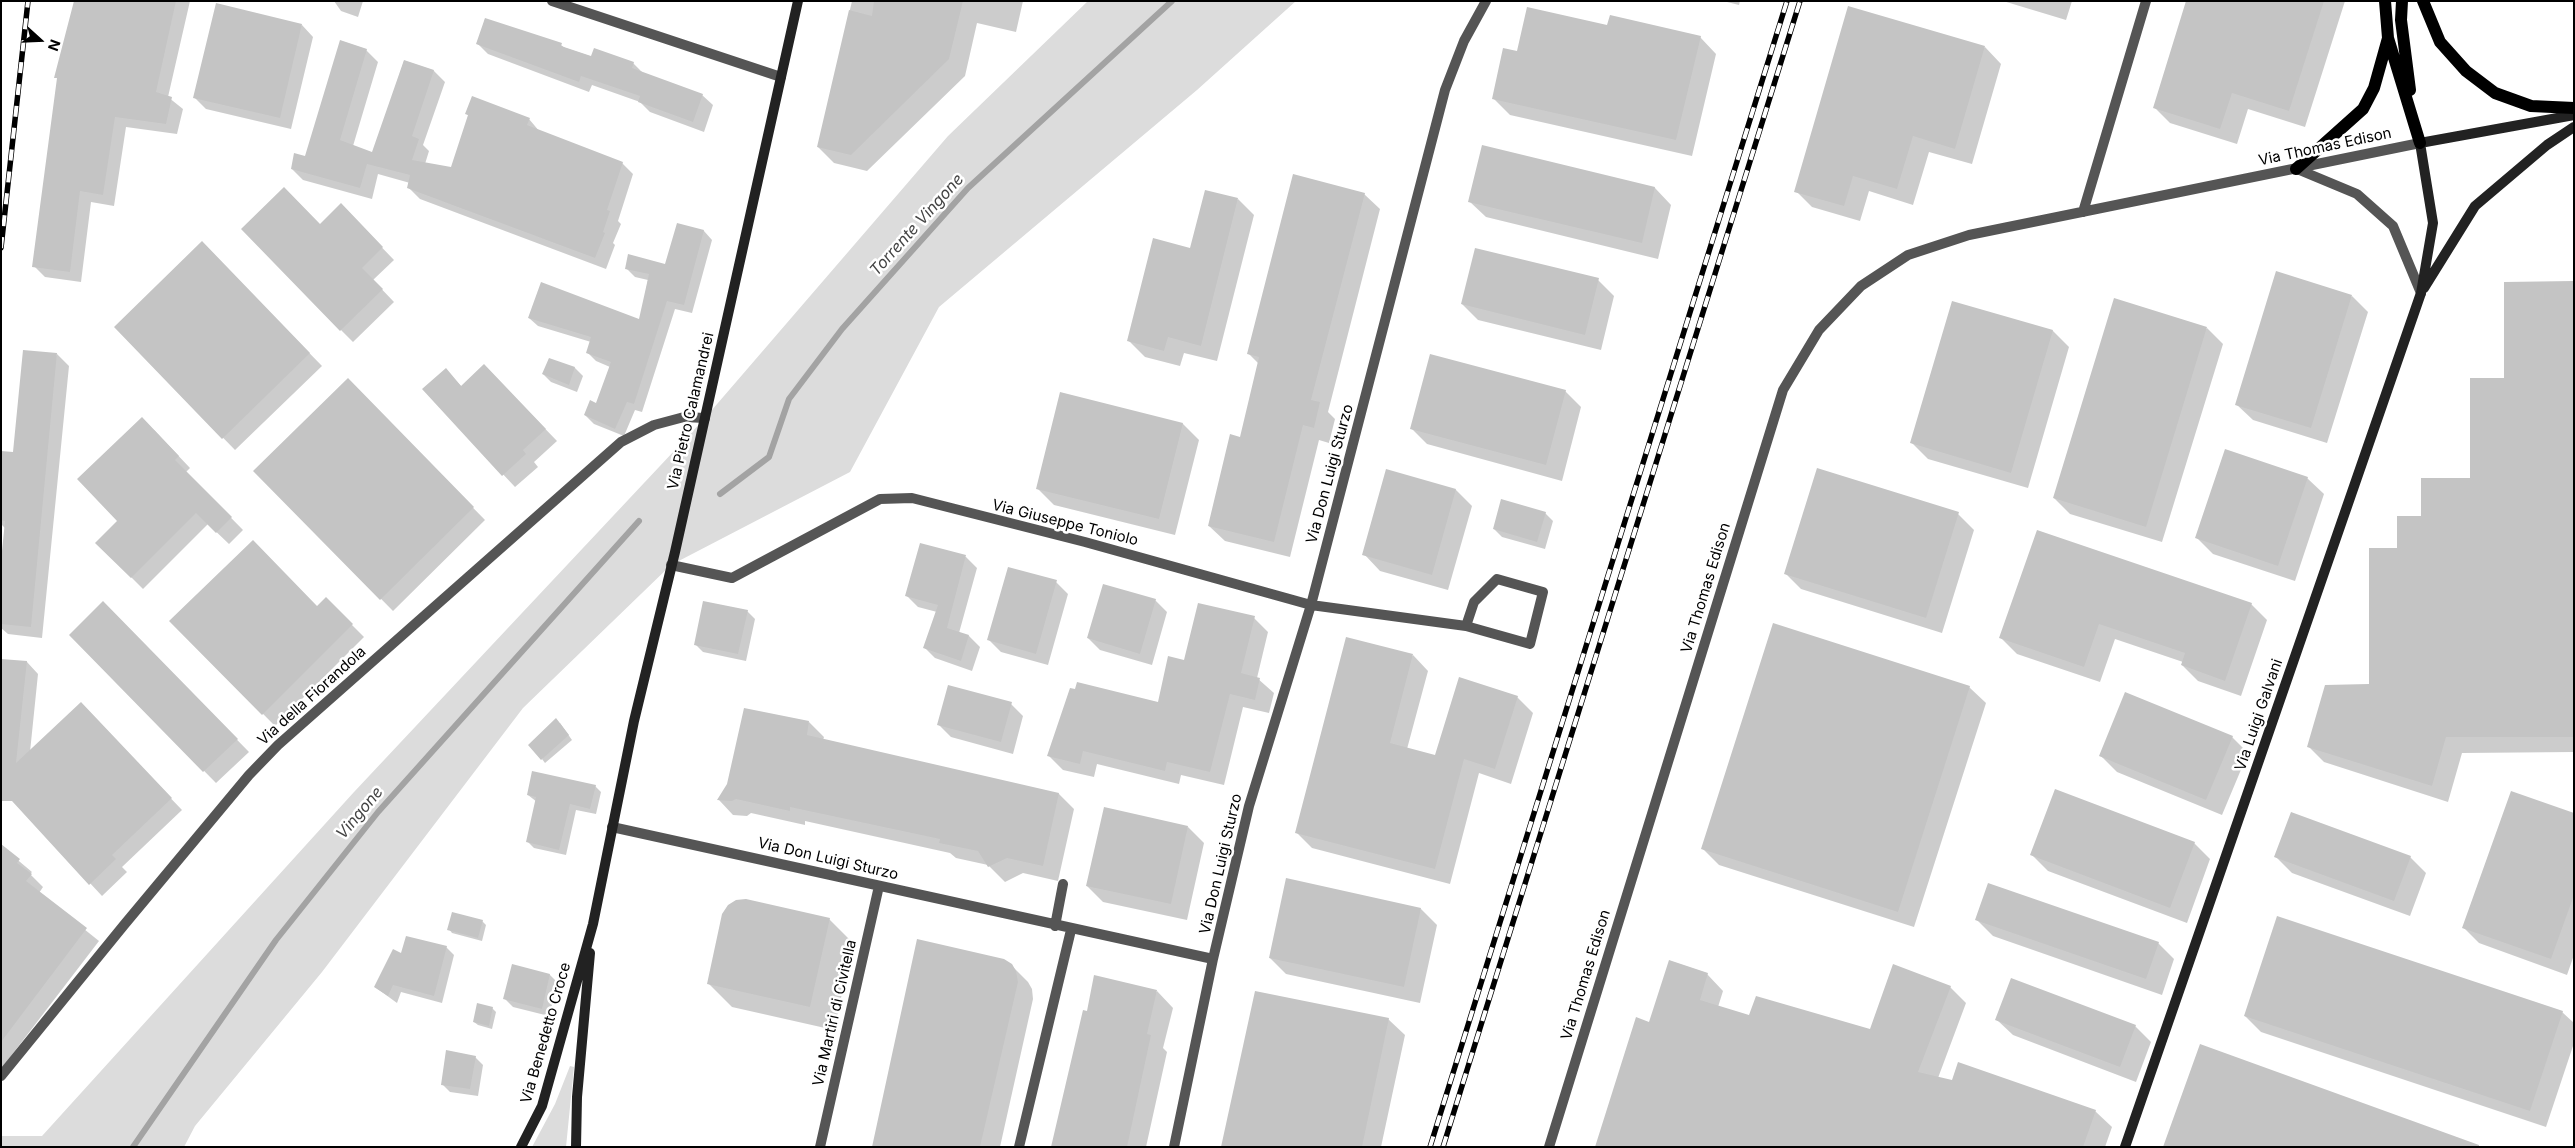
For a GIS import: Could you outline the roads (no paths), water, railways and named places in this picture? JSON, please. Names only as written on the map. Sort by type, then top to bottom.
[{"type":"main road","points":[[2385,1],[2388,38],[2420,143]]},
{"type":"main road","points":[[2402,1],[2401,20],[2415,128]]},
{"type":"main road","points":[[2423,1],[2440,42],[2466,71],[2496,93],[2531,106],[2574,108]]},
{"type":"main road","points":[[2296,169],[2363,109],[2374,88],[2388,38]]},
{"type":"street","points":[[552,1],[781,77]]},
{"type":"street","name":"Via Pietro Calamandrei","points":[[612,827],[798,1]]},
{"type":"street","name":"Via Don Luigi Sturzo","points":[[1174,1147],[1213,960],[1249,806],[1311,605],[1445,90],[1464,41],[1486,1]]},
{"type":"street","points":[[2083,212],[2146,1]]},
{"type":"street","name":"Via Thomas Edison","points":[[1549,1147],[1783,390],[1819,330],[1861,286],[1908,255],[1969,235],[2420,143],[2574,115]]},
{"type":"street","name":"Via Luigi Galvani","points":[[2421,293],[2475,206],[2546,145],[2574,127]]},
{"type":"street","name":"Via Luigi Galvani","points":[[2125,1147],[2421,293],[2433,223],[2420,143]]},
{"type":"street","points":[[2296,169],[2358,194],[2393,226],[2421,293]]},
{"type":"street","name":"Via della Fiorandola","points":[[1,1076],[249,775],[278,745],[621,442],[654,425],[684,417],[705,418]]},
{"type":"street","name":"Via Giuseppe Toniolo","points":[[671,565],[732,578],[880,499],[912,498],[1085,542],[1311,605],[1466,626],[1530,644],[1543,592],[1497,579],[1474,602],[1466,626]]},
{"type":"street","name":"Via Don Luigi Sturzo","points":[[612,827],[1213,960]]},
{"type":"street","name":"Via Benedetto Croce","points":[[521,1147],[542,1106],[593,924],[612,827]]},
{"type":"street","points":[[1055,926],[1063,884]]},
{"type":"street","name":"Via Martiri di Civitella","points":[[820,1147],[879,886]]},
{"type":"street","name":"Via Benedetto Croce","points":[[576,1147],[577,1097],[593,924]]},
{"type":"street","points":[[1019,1147],[1071,930]]},
{"type":"waterway","name":"Torrente Vingone","points":[[720,494],[769,457],[789,399],[842,329],[968,188],[1172,1]]},
{"type":"waterway","name":"Vingone","points":[[133,1147],[276,940],[378,812],[639,521]]},
{"type":"railway","points":[[1,248],[28,1]]},
{"type":"railway","points":[[1430,1147],[1787,1]]},
{"type":"railway","points":[[1443,1147],[1800,1]]}]
